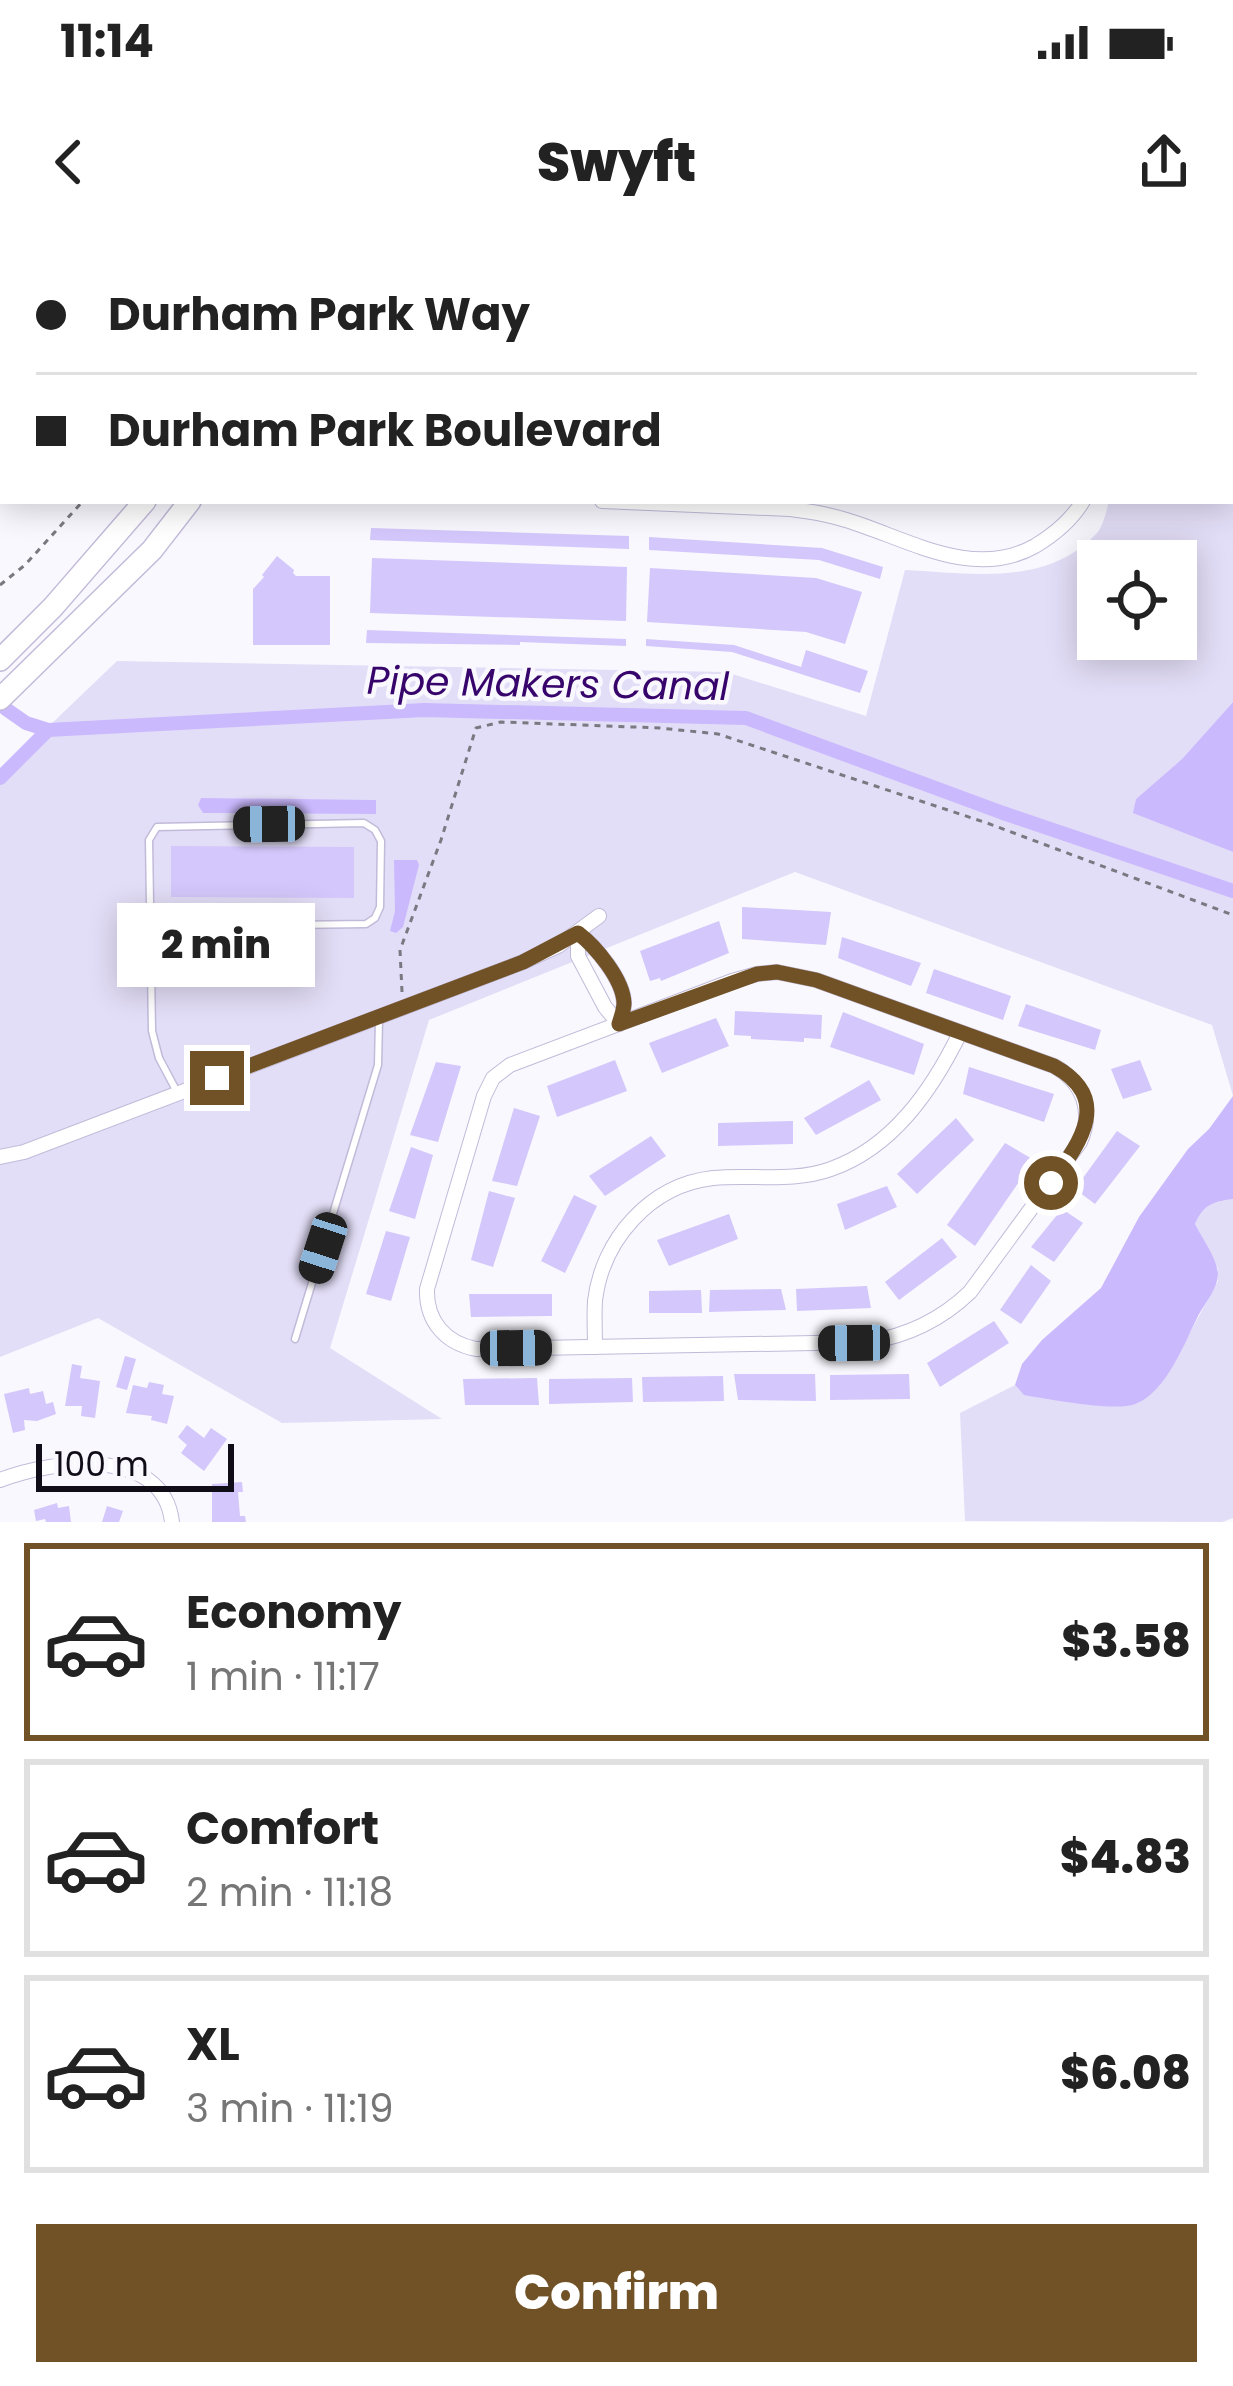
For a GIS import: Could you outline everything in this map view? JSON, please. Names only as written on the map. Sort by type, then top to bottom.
[{"type":"main road","points":[[0,659],[53,607],[142,504]]},
{"type":"main road","points":[[0,699],[152,550],[188,504]]},
{"type":"street","points":[[751,504],[821,513],[949,556],[997,560],[1042,542],[1081,504]]},
{"type":"street","points":[[0,1157],[534,957],[599,916]]},
{"type":"street","points":[[578,933],[607,964],[624,1002],[619,1024]]},
{"type":"street","points":[[578,933],[578,956],[619,1024]]},
{"type":"street","points":[[590,975],[607,964]]},
{"type":"street","points":[[777,972],[816,980],[1062,1070],[1079,1088],[1085,1103],[1084,1133],[977,1284],[941,1316],[909,1332],[868,1342],[476,1349],[458,1345],[435,1322],[427,1288],[489,1082],[510,1065],[619,1024],[746,976],[777,972]]},
{"type":"street","points":[[596,1347],[595,1302],[604,1265],[636,1215],[666,1193],[699,1180],[802,1176],[855,1158],[890,1134],[913,1109],[941,1071],[959,1033]]},
{"type":"street","points":[[0,1480],[70,1464],[129,1471],[160,1490],[172,1522]]},
{"type":"lane","points":[[150,927],[366,924],[380,907],[381,841],[364,823],[157,827],[149,840],[150,927],[152,1031],[159,1058],[177,1093]]},
{"type":"lane","points":[[295,1339],[378,1065],[379,1016]]},
{"type":"path","points":[[0,585],[25,565],[80,504]]},
{"type":"path","points":[[403,1007],[400,950],[476,728],[501,722],[718,734],[986,823],[1233,915]]},
{"type":"shaded area","points":[[1108,504],[1233,504],[1233,702],[1182,759],[1136,799],[1134,812],[1233,852],[1233,1096],[1212,1025],[795,872],[429,1020],[330,1348],[442,1419],[282,1423],[98,1318],[0,1357],[0,773],[117,661],[726,672],[866,716],[905,570],[1005,573],[1053,563],[1077,550],[1077,660],[1197,660],[1197,540],[1089,540]]},
{"type":"shaded area","points":[[1233,702],[1233,852],[1133,813],[1136,799],[1182,759]]},
{"type":"shaded area","points":[[201,798],[376,800],[376,814],[203,813],[198,805]]},
{"type":"shaded area","points":[[394,860],[417,860],[419,865],[403,927],[396,933],[390,931],[395,911]]},
{"type":"shaded area","points":[[1233,1096],[1233,1199],[1210,1205],[1195,1224],[1215,1261],[1217,1279],[1165,1378],[1146,1398],[1126,1406],[1024,1395],[1015,1385],[1022,1364],[1101,1288],[1139,1217]]},
{"type":"shaded area","points":[[1233,1199],[1233,1518],[1222,1522],[965,1521],[960,1413],[1015,1385],[1025,1395],[1112,1406],[1187,1338],[1218,1281],[1218,1269],[1195,1224],[1210,1205]]},
{"type":"building","points":[[371,528],[629,536],[629,549],[370,540]]},
{"type":"building","points":[[649,537],[822,548],[883,567],[880,579],[819,560],[649,550]]},
{"type":"building","points":[[277,556],[296,576],[330,576],[330,645],[253,645],[253,589]]},
{"type":"building","points":[[372,558],[627,567],[626,621],[370,613]]},
{"type":"building","points":[[650,568],[816,578],[862,592],[845,644],[806,632],[647,622]]},
{"type":"building","points":[[367,630],[626,639],[626,646],[366,643]]},
{"type":"building","points":[[646,639],[734,645],[801,667],[806,650],[868,671],[860,693],[732,652],[646,646]]},
{"type":"building","points":[[171,846],[354,847],[354,898],[171,897]]},
{"type":"building","points":[[742,907],[831,912],[826,945],[742,939]]},
{"type":"building","points":[[719,921],[729,953],[661,981],[650,981],[640,951]]},
{"type":"building","points":[[842,937],[921,963],[911,986],[838,958]]},
{"type":"building","points":[[934,969],[1011,996],[1003,1020],[926,993]]},
{"type":"building","points":[[1026,1004],[1101,1030],[1095,1050],[1018,1026]]},
{"type":"building","points":[[735,1011],[822,1015],[821,1039],[804,1038],[804,1042],[734,1035]]},
{"type":"building","points":[[843,1012],[924,1044],[914,1075],[830,1047]]},
{"type":"building","points":[[716,1018],[729,1046],[662,1073],[649,1043]]},
{"type":"building","points":[[615,1060],[627,1091],[557,1117],[547,1086]]},
{"type":"building","points":[[1140,1060],[1152,1090],[1123,1099],[1111,1069]]},
{"type":"building","points":[[436,1062],[461,1066],[438,1142],[410,1135]]},
{"type":"building","points":[[969,1067],[1054,1094],[1044,1122],[963,1094]]},
{"type":"building","points":[[869,1080],[881,1100],[816,1135],[804,1118]]},
{"type":"building","points":[[514,1108],[540,1116],[517,1186],[492,1181]]},
{"type":"building","points":[[956,1118],[974,1140],[917,1194],[897,1174]]},
{"type":"building","points":[[793,1121],[793,1144],[718,1146],[718,1123]]},
{"type":"building","points":[[1117,1131],[1140,1146],[1095,1204],[1075,1189]]},
{"type":"building","points":[[651,1136],[666,1156],[605,1196],[589,1176]]},
{"type":"building","points":[[1005,1143],[1034,1160],[975,1246],[947,1225]]},
{"type":"building","points":[[411,1147],[433,1155],[415,1219],[389,1211]]},
{"type":"building","points":[[887,1186],[897,1207],[845,1230],[837,1204]]},
{"type":"building","points":[[489,1191],[515,1198],[493,1267],[471,1260]]},
{"type":"building","points":[[574,1195],[597,1206],[565,1273],[541,1261]]},
{"type":"building","points":[[1062,1209],[1083,1223],[1054,1262],[1031,1247]]},
{"type":"building","points":[[729,1214],[738,1239],[669,1266],[657,1240]]},
{"type":"building","points":[[386,1231],[410,1237],[391,1301],[366,1294]]},
{"type":"building","points":[[942,1238],[957,1257],[899,1300],[885,1282]]},
{"type":"building","points":[[1031,1265],[1051,1281],[1021,1324],[1000,1310]]},
{"type":"building","points":[[867,1286],[871,1308],[797,1311],[796,1289]]},
{"type":"building","points":[[781,1289],[786,1310],[709,1312],[710,1290]]},
{"type":"building","points":[[701,1290],[702,1313],[649,1313],[649,1291]]},
{"type":"building","points":[[469,1294],[552,1294],[552,1316],[471,1317]]},
{"type":"building","points":[[994,1321],[1009,1343],[940,1387],[927,1363]]},
{"type":"building","points":[[125,1356],[136,1359],[127,1390],[116,1387]]},
{"type":"building","points":[[72,1364],[82,1366],[80,1378],[100,1381],[95,1418],[81,1416],[82,1406],[65,1406]]},
{"type":"building","points":[[734,1374],[815,1374],[816,1401],[738,1400]]},
{"type":"building","points":[[909,1374],[910,1399],[830,1400],[830,1375]]},
{"type":"building","points":[[723,1376],[724,1401],[643,1402],[642,1377]]},
{"type":"building","points":[[537,1378],[539,1405],[465,1405],[463,1379]]},
{"type":"building","points":[[632,1378],[633,1402],[549,1404],[549,1379]]},
{"type":"building","points":[[149,1382],[164,1385],[162,1394],[174,1396],[167,1424],[151,1420],[152,1416],[126,1413],[133,1385],[147,1388]]},
{"type":"building","points":[[29,1388],[30,1394],[43,1391],[46,1404],[53,1402],[56,1414],[24,1420],[25,1430],[13,1433],[4,1394]]},
{"type":"building","points":[[187,1425],[204,1438],[211,1428],[227,1439],[204,1471],[181,1453],[187,1445],[178,1437]]},
{"type":"building","points":[[242,1482],[240,1516],[246,1522],[212,1522],[212,1484]]},
{"type":"building","points":[[57,1503],[58,1508],[69,1506],[71,1522],[36,1521],[34,1510]]},
{"type":"building","points":[[107,1506],[123,1511],[119,1522],[102,1522]]},
{"type":"waterway","name":"Pipe Makers Canal","points":[[6,709],[48,730],[424,710],[746,718],[1233,891]]},
{"type":"waterway","points":[[0,778],[48,730]]},
{"type":"route","points":[[217,1078],[523,962],[578,933],[596,947],[620,991],[624,1002],[619,1024],[746,976],[777,972],[816,980],[1054,1066],[1079,1088],[1087,1118],[1080,1142],[1051,1183]]}]
